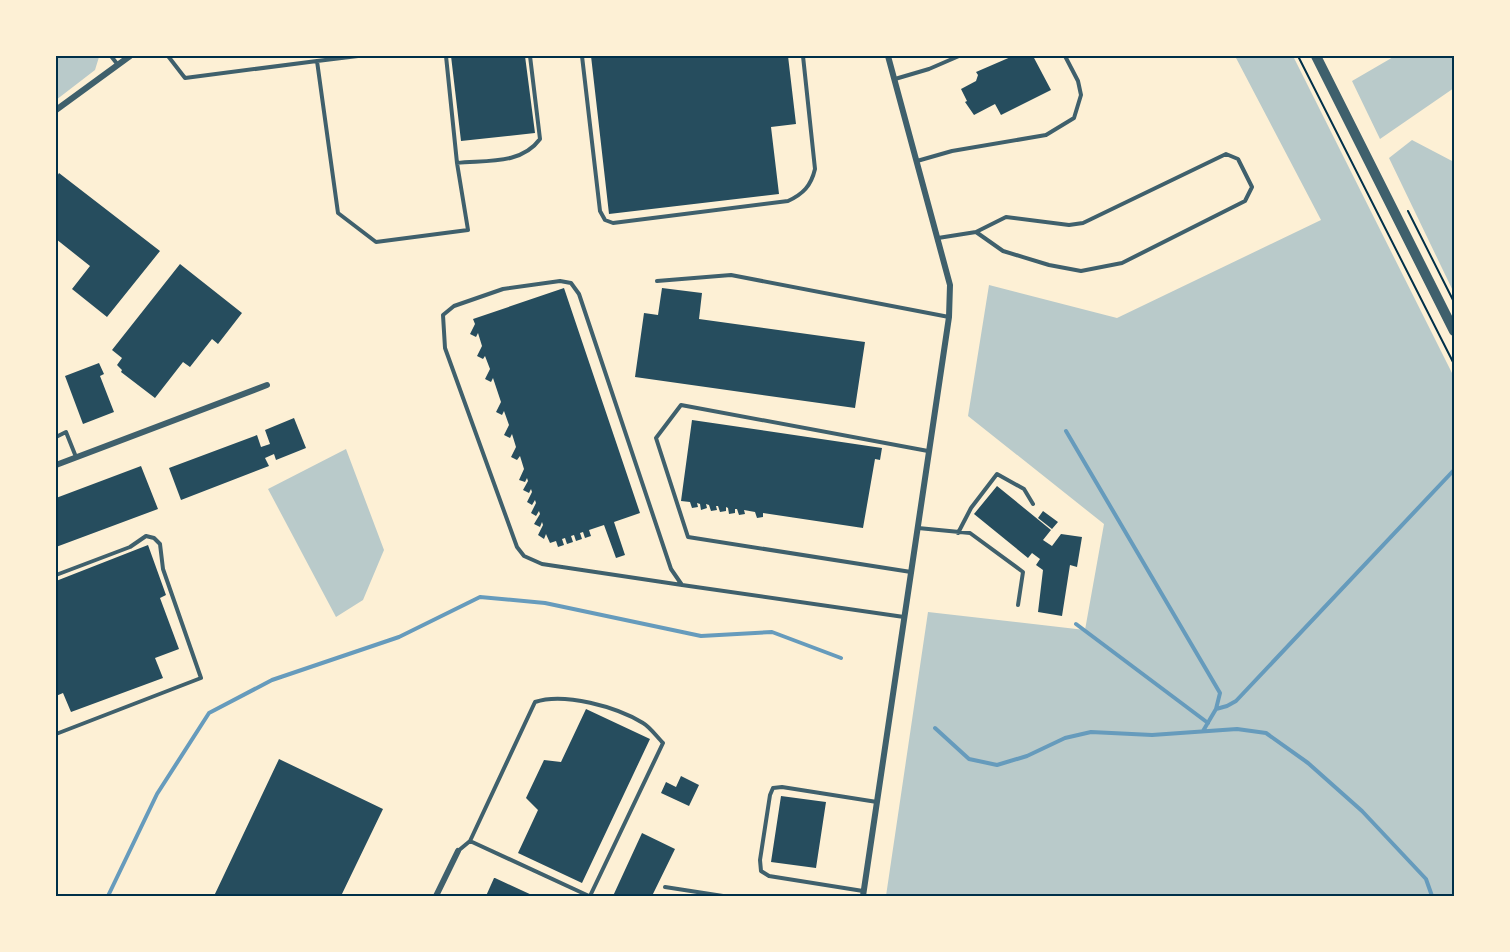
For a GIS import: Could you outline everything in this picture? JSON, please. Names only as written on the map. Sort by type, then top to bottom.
[{"type":"street","points":[[56,110],[130,56]]},
{"type":"street","points":[[864,894],[949,317],[950,285],[888,56]]},
{"type":"street","points":[[1316,56],[1454,327]]},
{"type":"street","points":[[56,465],[267,385]]},
{"type":"street","points":[[436,897],[458,851]]},
{"type":"lane","points":[[111,56],[118,64]]},
{"type":"lane","points":[[168,56],[185,78],[358,56]]},
{"type":"lane","points":[[317,61],[338,213],[376,242],[468,230],[457,163],[446,56]]},
{"type":"lane","points":[[457,163],[517,158],[532,149],[540,139],[530,56]]},
{"type":"lane","points":[[582,56],[600,211],[605,220],[613,223],[788,201],[806,190],[815,169],[803,56]]},
{"type":"lane","points":[[895,79],[929,69],[959,56]]},
{"type":"lane","points":[[917,161],[952,151],[1046,135],[1074,118],[1081,95],[1078,81],[1065,56]]},
{"type":"lane","points":[[938,238],[976,232],[1006,217],[1069,225],[1083,223],[1226,154],[1238,159],[1252,187],[1245,201],[1122,263],[1081,271],[1049,265],[1003,251],[976,232]]},
{"type":"lane","points":[[657,281],[731,275],[949,317]]},
{"type":"lane","points":[[682,585],[671,569],[579,294],[571,283],[560,281],[504,289],[454,306],[443,315],[444,348],[517,547],[524,556],[542,564],[682,585],[904,617]]},
{"type":"lane","points":[[911,572],[688,537],[656,438],[681,405],[928,451]]},
{"type":"lane","points":[[56,436],[66,432],[76,458]]},
{"type":"lane","points":[[958,533],[971,508],[997,474],[1024,489],[1033,504]]},
{"type":"lane","points":[[917,528],[970,533],[1023,572],[1018,605]]},
{"type":"lane","points":[[56,575],[130,547],[146,536],[154,538],[160,544],[163,569],[201,678],[56,734]]},
{"type":"lane","points":[[458,851],[470,841],[535,702],[546,698],[596,703],[644,723],[663,743],[590,897],[470,841]]},
{"type":"lane","points":[[864,894],[769,876],[760,871],[760,860],[773,788],[782,787],[877,802]]},
{"type":"lane","points":[[665,887],[723,897]]},
{"type":"path","points":[[1298,56],[1455,364]]},
{"type":"shaded area","points":[[56,56],[99,57],[95,70],[56,100]]},
{"type":"shaded area","points":[[1235,56],[1293,56],[1454,377],[1454,896],[886,896],[928,612],[1085,630],[1104,524],[968,416],[989,285],[1117,318],[1321,220]]},
{"type":"shaded area","points":[[1395,56],[1454,56],[1454,88],[1380,139],[1352,81]]},
{"type":"shaded area","points":[[1412,140],[1454,162],[1454,293],[1389,158]]},
{"type":"shaded area","points":[[346,449],[384,550],[363,600],[336,617],[268,489]]},
{"type":"building","points":[[451,56],[525,56],[535,133],[461,141]]},
{"type":"building","points":[[591,56],[788,56],[796,124],[771,127],[779,194],[609,214]]},
{"type":"building","points":[[1013,56],[1033,56],[1051,90],[1001,115],[995,104],[974,115],[965,102],[967,101],[961,89],[976,81],[978,75],[976,72]]},
{"type":"building","points":[[59,173],[160,251],[107,317],[72,289],[90,266],[56,239],[56,178]]},
{"type":"building","points":[[180,264],[242,313],[218,344],[212,339],[190,367],[183,362],[155,398],[121,372],[122,370],[117,365],[122,358],[112,350]]},
{"type":"building","points":[[564,288],[640,513],[614,522],[625,555],[616,558],[604,525],[589,530],[591,536],[585,538],[583,532],[580,533],[582,539],[576,541],[574,535],[571,536],[573,542],[567,544],[565,538],[562,539],[564,545],[558,547],[556,541],[550,543],[546,534],[544,539],[538,535],[543,525],[542,522],[540,527],[534,524],[540,514],[539,511],[536,516],[531,513],[536,503],[535,500],[532,505],[527,502],[532,492],[531,489],[529,493],[523,490],[528,481],[527,478],[525,482],[519,480],[524,469],[520,456],[517,460],[511,457],[516,447],[512,434],[510,438],[504,435],[509,425],[504,411],[502,415],[496,412],[501,402],[493,378],[491,382],[485,379],[490,369],[485,356],[483,359],[477,356],[482,346],[478,333],[476,337],[470,334],[475,324],[473,319]]},
{"type":"building","points":[[662,288],[702,293],[699,319],[865,342],[855,408],[635,377],[644,313],[658,315]]},
{"type":"building","points":[[99,363],[104,374],[100,376],[114,412],[83,424],[65,376]]},
{"type":"building","points":[[294,418],[306,448],[276,460],[274,454],[265,458],[269,466],[181,500],[169,468],[257,435],[261,447],[270,444],[265,430]]},
{"type":"building","points":[[692,420],[882,448],[880,460],[875,459],[863,528],[763,513],[763,517],[757,518],[755,512],[744,510],[745,514],[739,515],[737,509],[735,513],[729,514],[726,507],[726,511],[720,512],[716,506],[717,510],[711,511],[709,505],[706,504],[707,508],[701,510],[700,504],[697,503],[698,507],[692,508],[690,502],[681,501]]},
{"type":"building","points":[[141,466],[158,509],[56,547],[56,498]]},
{"type":"building","points":[[997,486],[1051,530],[1043,540],[1052,546],[1061,534],[1082,537],[1077,567],[1070,565],[1062,616],[1038,612],[1043,570],[1036,565],[1040,559],[1032,553],[1028,558],[974,514]]},
{"type":"building","points":[[1043,511],[1058,522],[1052,529],[1038,518]]},
{"type":"building","points":[[148,545],[166,595],[160,598],[179,649],[155,658],[163,678],[71,712],[63,693],[56,696],[56,581]]},
{"type":"building","points":[[586,709],[650,739],[582,883],[518,853],[538,810],[526,798],[544,760],[561,762]]},
{"type":"building","points":[[279,759],[383,809],[341,896],[214,896]]},
{"type":"building","points":[[681,776],[699,785],[689,806],[661,793],[666,782],[676,787]]},
{"type":"building","points":[[781,796],[826,802],[816,868],[771,862]]},
{"type":"building","points":[[642,833],[675,849],[652,896],[613,896]]},
{"type":"building","points":[[495,878],[534,896],[486,896]]},
{"type":"waterway","points":[[1066,431],[1220,693],[1216,709],[1203,731]]},
{"type":"waterway","points":[[1216,709],[1236,701],[1454,470]]},
{"type":"waterway","points":[[108,896],[157,794],[209,713],[272,680],[399,637],[480,597],[545,603],[701,636],[772,632],[841,658]]},
{"type":"waterway","points":[[1076,624],[1208,723]]},
{"type":"waterway","points":[[935,728],[969,759],[997,765],[1027,756],[1065,738],[1091,732],[1152,735],[1237,729],[1266,733],[1308,763],[1362,811],[1426,879],[1432,896]]}]
